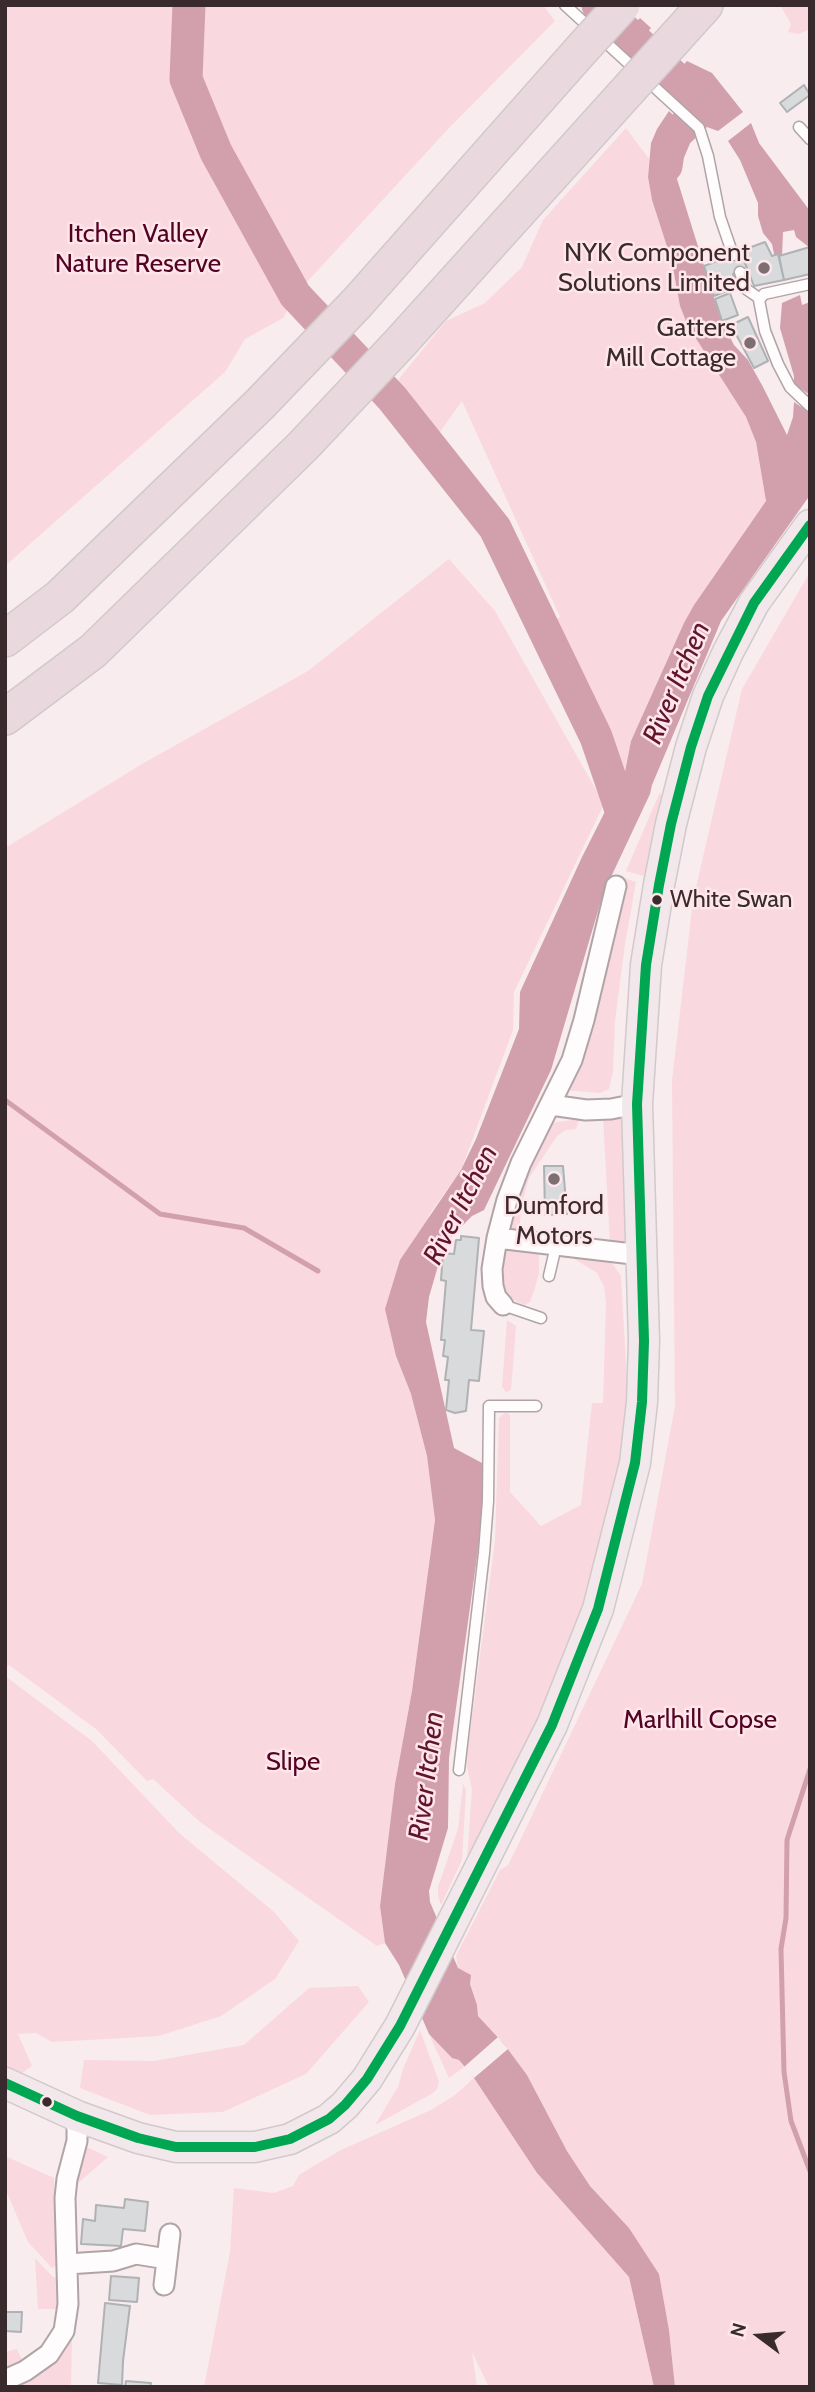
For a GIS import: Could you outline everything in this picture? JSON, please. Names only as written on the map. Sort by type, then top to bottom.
[{"type":"highway","points":[[5,639],[60,597],[260,405],[357,303],[622,5]]},
{"type":"highway","points":[[5,716],[93,651],[303,446],[400,343],[705,5]]},
{"type":"main road","points":[[5,2082],[77,2116],[176,2147],[255,2147],[290,2139],[329,2119],[367,2079],[400,2026],[454,1922],[552,1725],[598,1609],[635,1463],[642,1402],[644,1341],[637,1104],[641,1023],[651,926],[671,824],[691,747],[708,696],[754,603],[810,525]]},
{"type":"street","points":[[503,1305],[496,1297],[493,1286],[496,1238],[521,1163],[572,1060],[617,886]]},
{"type":"street","points":[[551,1105],[586,1110],[637,1104]]},
{"type":"street","points":[[496,1238],[641,1255]]},
{"type":"street","points":[[5,2380],[25,2371],[49,2354],[64,2331],[68,2304],[65,2198],[77,2141],[77,2116]]},
{"type":"street","points":[[164,2285],[170,2234]]},
{"type":"street","points":[[67,2264],[113,2261],[136,2254],[167,2259]]},
{"type":"lane","points":[[565,5],[702,133],[720,217],[733,255]]},
{"type":"lane","points":[[799,127],[810,139]]},
{"type":"lane","points":[[740,272],[746,289],[759,298],[765,331],[790,387],[810,406]]},
{"type":"lane","points":[[759,298],[764,294],[810,284]]},
{"type":"lane","points":[[549,1276],[556,1247]]},
{"type":"lane","points":[[503,1305],[541,1318]]},
{"type":"lane","points":[[459,1770],[484,1553],[488,1501],[489,1405],[536,1406]]},
{"type":"green space","name":"Itchen Valley Nature Reserve","points":[[5,5],[543,5],[555,21],[448,129],[295,295],[283,318],[245,339],[225,372],[5,566]]},
{"type":"green space","points":[[780,5],[810,5],[810,29],[799,34],[788,32],[791,24]]},
{"type":"green space","points":[[626,128],[649,159],[648,177],[652,200],[672,262],[680,306],[688,326],[746,417],[756,442],[766,501],[694,605],[631,741],[625,772],[621,773],[615,752],[549,625],[560,617],[462,401],[437,436],[398,380],[446,321],[485,303],[522,267],[543,220]]},
{"type":"green space","name":"Slipe","points":[[449,559],[495,611],[604,804],[514,992],[513,1030],[461,1170],[429,1215],[396,1356],[411,1394],[427,1456],[435,1520],[412,1691],[395,1784],[380,1906],[385,1943],[377,1946],[200,1822],[153,1779],[147,1781],[96,1729],[9,1665],[5,1667],[5,848],[142,764],[308,671]]},
{"type":"green space","name":"Marlhill Copse","points":[[810,572],[810,2387],[675,2387],[659,2274],[629,2228],[590,2186],[567,2151],[527,2075],[504,2044],[478,2016],[470,1984],[458,1968],[456,1956],[500,1870],[508,1865],[642,1584],[675,1406],[672,1081],[693,900],[742,689]]},
{"type":"green space","points":[[660,792],[662,800],[644,876],[626,871]]},
{"type":"green space","points":[[624,878],[636,882],[625,944],[615,1021],[613,1072],[609,1089],[600,1093],[564,1090]]},
{"type":"green space","points":[[622,1116],[625,1121],[631,1239],[624,1245],[610,1244],[603,1117]]},
{"type":"green space","points":[[579,1119],[576,1129],[566,1130],[557,1136],[529,1178],[522,1203],[519,1231],[505,1228],[511,1202],[551,1123]]},
{"type":"green space","points":[[502,1246],[539,1255],[539,1273],[534,1291],[530,1302],[525,1305],[507,1294],[503,1285]]},
{"type":"green space","points":[[571,1257],[611,1262],[621,1276],[627,1382],[622,1476],[585,1606],[541,1718],[469,1861],[472,1789],[466,1763],[495,1541],[499,1418],[506,1412],[510,1415],[510,1492],[541,1526],[581,1505],[592,1403],[603,1403],[606,1302],[604,1286],[597,1273]]},
{"type":"green space","points":[[507,1320],[516,1326],[511,1390],[506,1392],[502,1387]]},
{"type":"green space","points":[[5,1676],[92,1741],[179,1833],[274,1912],[299,1941],[275,1979],[221,2016],[159,2036],[52,2042],[36,2033],[18,2034],[32,2066],[22,2073],[5,2067]]},
{"type":"green space","points":[[463,1784],[466,1790],[462,1860],[441,1905],[438,1887],[458,1829]]},
{"type":"green space","points":[[358,1986],[369,2002],[306,2074],[223,2112],[150,2115],[80,2088],[84,2060],[154,2061],[244,2045],[309,1988]]},
{"type":"green space","points":[[420,2030],[439,2082],[437,2089],[375,2125],[398,2087]]},
{"type":"green space","points":[[429,2034],[464,2067],[449,2078]]},
{"type":"green space","points":[[474,2078],[537,2173],[629,2277],[654,2387],[489,2387],[472,2352],[477,2387],[204,2387],[230,2252],[234,2188],[274,2193],[293,2186],[299,2175],[312,2167],[341,2150],[431,2110],[455,2095]]},
{"type":"green space","points":[[82,2145],[108,2157],[77,2184],[71,2186]]},
{"type":"green space","points":[[5,2156],[54,2178],[56,2266],[52,2268],[28,2242],[5,2188]]},
{"type":"green space","points":[[35,2258],[53,2277],[58,2278],[58,2309],[38,2309]]},
{"type":"green space","points":[[72,2335],[71,2387],[5,2387]]},
{"type":"green space","points":[[17,2349],[23,2362],[5,2370],[5,2352]]},
{"type":"water","points":[[640,18],[651,28],[628,54],[617,43]]},
{"type":"water","points":[[687,61],[712,73],[743,112],[718,131],[696,123],[679,105],[682,96],[674,97],[665,85]]},
{"type":"water","points":[[669,111],[692,134],[679,160],[677,179],[720,317],[734,345],[748,360],[787,435],[793,417],[794,402],[810,413],[810,495],[721,621],[650,794],[603,894],[551,1070],[484,1210],[472,1216],[452,1236],[442,1252],[429,1297],[426,1322],[454,1448],[482,1463],[482,1521],[449,1758],[448,1828],[429,1891],[430,1902],[458,1968],[471,1975],[470,1984],[478,2016],[504,2044],[527,2075],[567,2151],[590,2186],[629,2228],[659,2274],[675,2387],[654,2387],[629,2277],[537,2173],[474,2078],[459,2060],[452,2058],[429,2034],[399,1965],[385,1943],[380,1906],[395,1784],[412,1691],[435,1520],[427,1456],[411,1394],[396,1356],[385,1309],[400,1260],[461,1170],[476,1139],[519,1029],[520,992],[582,857],[625,772],[631,741],[684,623],[766,501],[756,442],[746,417],[688,326],[680,306],[672,262],[652,200],[648,177],[651,143]]},
{"type":"water","points":[[751,123],[759,143],[810,211],[810,248],[796,237],[794,230],[783,232],[782,256],[775,259],[772,244],[763,233],[758,216],[758,203],[740,160],[728,141]]},
{"type":"water","points":[[800,295],[802,305],[810,302],[810,395],[794,384],[780,328],[782,303]]},
{"type":"pier","points":[[498,2037],[508,2049],[474,2078],[464,2067]]},
{"type":"building","points":[[804,85],[810,95],[787,112],[780,103]]},
{"type":"building","name":"NYK Component Solutions Limited","points":[[765,242],[772,256],[778,254],[784,280],[754,286],[742,255],[745,254],[743,250]]},
{"type":"building","points":[[810,247],[810,274],[784,280],[779,256]]},
{"type":"building","points":[[741,252],[747,269],[733,274],[738,287],[714,296],[704,266]]},
{"type":"building","points":[[730,293],[738,315],[722,321],[715,299]]},
{"type":"building","name":"Gatters Mill Cottage","points":[[748,317],[768,361],[754,368],[731,325]]},
{"type":"building","name":"Dumford Motors","points":[[544,1166],[563,1166],[567,1214],[545,1215]]},
{"type":"building","points":[[461,1236],[479,1238],[471,1330],[484,1331],[479,1381],[469,1380],[466,1411],[455,1413],[446,1410],[449,1380],[445,1380],[448,1357],[443,1356],[445,1340],[441,1340],[446,1281],[441,1280],[443,1253],[454,1254],[456,1240],[461,1240]]},
{"type":"building","points":[[125,2199],[148,2202],[145,2231],[123,2229],[121,2246],[81,2244],[83,2219],[95,2221],[96,2205],[124,2208]]},
{"type":"building","points":[[111,2276],[139,2278],[137,2302],[109,2300]]},
{"type":"building","points":[[105,2303],[130,2306],[122,2385],[98,2383]]},
{"type":"building","points":[[5,2312],[22,2312],[21,2332],[5,2331]]},
{"type":"building","points":[[126,2381],[151,2383],[150,2387],[125,2387]]},
{"type":"waterway","points":[[189,5],[186,79],[216,152],[295,295],[392,398],[495,528],[596,737],[621,810]]},
{"type":"waterway","name":"River Itchen","points":[[598,5],[705,106],[676,134],[666,166]]},
{"type":"waterway","points":[[5,1100],[160,1214],[244,1228],[318,1271]]},
{"type":"waterway","points":[[810,1769],[787,1840],[786,1918],[781,1949],[784,2072],[791,2121],[810,2171]]},
{"type":"transit line","points":[[5,2083],[77,2116],[138,2138],[176,2147],[255,2147],[290,2139],[329,2119],[367,2079],[400,2026],[552,1725],[598,1609],[635,1463],[642,1402],[644,1341],[637,1104],[646,965],[659,885],[671,824],[691,747],[708,696],[754,603],[810,525]]},
{"type":"place","name":"NYK Component Solutions Limited","points":[[764,268]]},
{"type":"place","name":"Gatters Mill Cottage","points":[[750,343]]},
{"type":"place","name":"White Swan","points":[[657,900]]},
{"type":"place","name":"Dumford Motors","points":[[554,1179]]}]
